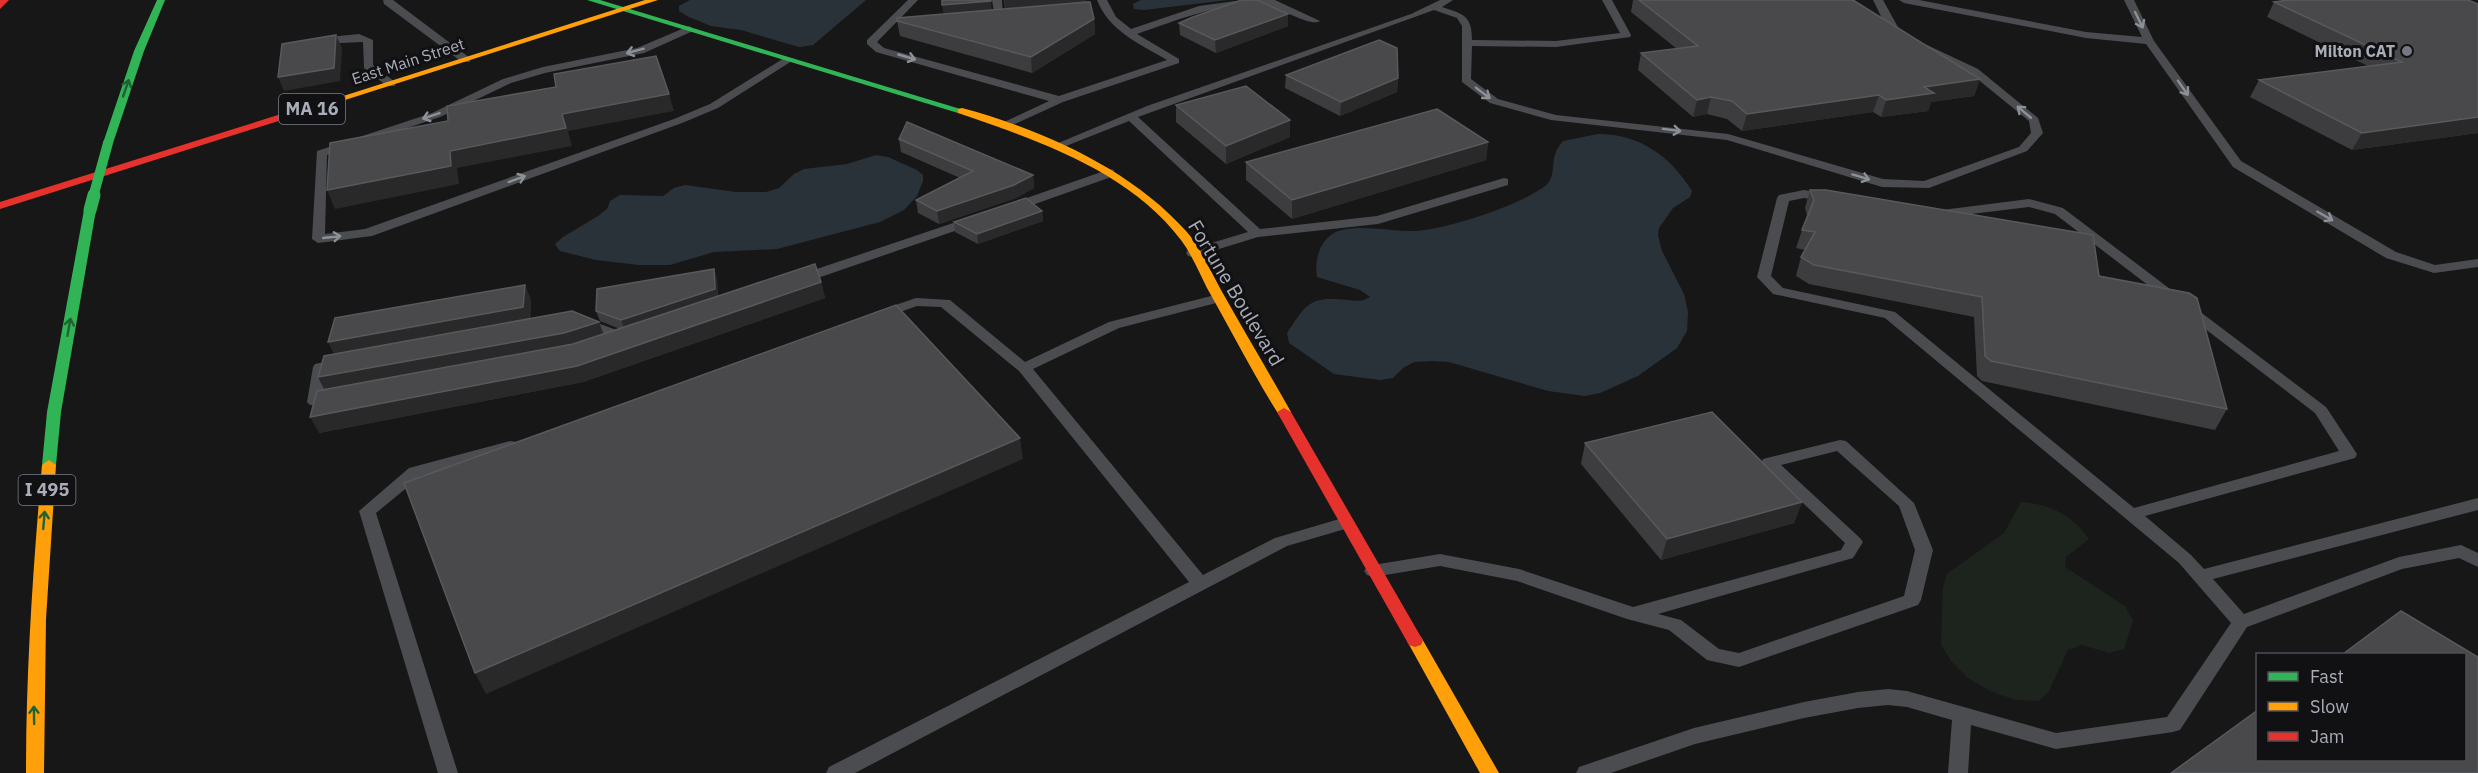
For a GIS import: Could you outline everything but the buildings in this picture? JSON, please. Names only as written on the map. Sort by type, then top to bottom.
[{"type":"main road","points":[[0,6],[5,0]]},
{"type":"main road","name":"I 495","points":[[35,773],[34,697],[40,574],[54,412],[90,210],[108,143],[136,60],[161,0]]},
{"type":"main road","name":"Fortune Boulevard","points":[[591,0],[1004,126],[1057,146],[1110,173],[1161,210],[1183,236],[1193,253],[1373,572],[1490,773]]},
{"type":"main road","name":"East Main Street","points":[[0,206],[654,0]]},
{"type":"lane","points":[[388,0],[387,2],[466,60]]},
{"type":"lane","points":[[913,0],[883,28],[872,42],[880,50],[1059,100]]},
{"type":"lane","points":[[997,0],[1000,18]]},
{"type":"lane","points":[[1057,146],[1130,116],[1433,8],[1448,0]]},
{"type":"lane","points":[[1467,42],[1556,44],[1626,35],[1607,0]]},
{"type":"lane","points":[[1433,8],[1460,16],[1467,26],[1466,80],[1494,101],[1555,118],[1728,137],[1882,183],[1925,185],[2023,149],[2037,133],[2034,120],[1974,71],[1895,31],[1878,0]]},
{"type":"lane","points":[[1904,0],[2086,35],[2149,40]]},
{"type":"lane","points":[[2129,0],[2149,40],[2237,164],[2391,255],[2434,268],[2478,263]]},
{"type":"lane","points":[[1129,33],[1203,9],[1258,1],[1272,2],[1314,21]]},
{"type":"lane","points":[[1004,126],[1059,100],[1175,61],[1129,33],[1100,7]]},
{"type":"lane","points":[[988,19],[1012,17]]},
{"type":"lane","points":[[883,28],[907,26]]},
{"type":"lane","points":[[689,29],[640,51],[543,70],[507,81],[436,115],[321,153],[318,239],[367,233],[678,121],[714,106],[790,59]]},
{"type":"lane","points":[[304,42],[359,37],[368,40],[368,66],[391,84]]},
{"type":"lane","points":[[1130,116],[1257,233]]},
{"type":"lane","points":[[792,282],[1110,173]]},
{"type":"lane","points":[[1193,253],[1257,233],[1378,220],[1504,182]]},
{"type":"lane","points":[[1849,201],[1804,194],[1783,198],[1764,277],[1778,291],[1890,315],[2185,559],[2241,622]]},
{"type":"lane","points":[[1927,215],[2029,203],[2059,211],[2321,410],[2349,454],[2129,515]]},
{"type":"lane","points":[[1024,368],[1114,326],[1219,298]]},
{"type":"lane","points":[[860,322],[916,302],[945,303],[1024,368],[1200,584]]},
{"type":"lane","points":[[567,322],[579,320],[631,336],[604,345]]},
{"type":"lane","points":[[350,395],[315,402],[320,367],[355,360]]},
{"type":"lane","points":[[448,773],[368,511],[415,472],[527,440]]},
{"type":"lane","points":[[1373,572],[1440,560],[1519,575],[1633,614],[1675,625],[1714,655],[1739,660],[1912,600],[1924,550],[1906,502],[1840,446],[1769,463],[1854,542],[1847,555],[1633,614]]},
{"type":"lane","points":[[2200,576],[2478,504]]},
{"type":"lane","points":[[836,773],[1281,542],[1346,523]]},
{"type":"lane","points":[[1586,773],[1694,736],[1858,700],[1888,697],[1907,699],[2056,741],[2173,724],[2241,622],[2399,563],[2461,551],[2478,561]]},
{"type":"lane","points":[[1959,773],[1962,715]]},
{"type":"shaded area","points":[[690,0],[866,0],[813,45],[799,47],[741,30],[711,26],[689,17],[679,11],[679,6]]},
{"type":"shaded area","points":[[1141,0],[1228,0],[1144,10],[1134,9],[1133,4]]},
{"type":"shaded area","points":[[1598,134],[1627,138],[1652,149],[1674,167],[1692,191],[1690,197],[1673,208],[1659,228],[1658,235],[1662,251],[1684,294],[1688,312],[1687,331],[1677,348],[1638,376],[1600,393],[1585,396],[1548,391],[1449,362],[1414,362],[1403,368],[1393,378],[1380,380],[1334,374],[1289,343],[1287,333],[1305,308],[1311,304],[1325,299],[1359,301],[1370,297],[1360,290],[1317,277],[1316,264],[1320,250],[1332,234],[1355,228],[1425,230],[1461,222],[1500,209],[1534,193],[1548,183],[1551,179],[1555,156],[1563,141]]},
{"type":"shaded area","points":[[876,155],[888,157],[923,175],[917,196],[904,210],[880,222],[777,249],[714,252],[670,265],[639,265],[596,260],[560,251],[555,244],[598,216],[607,209],[610,201],[620,195],[663,196],[674,188],[685,185],[736,192],[766,192],[779,188],[794,174],[804,169],[847,164]]},
{"type":"shaded area","points":[[2021,502],[2051,508],[2075,523],[2089,539],[2066,557],[2065,567],[2125,606],[2133,621],[2124,649],[2109,653],[2082,645],[2068,650],[2049,691],[2039,701],[2015,700],[1990,691],[1968,678],[1951,661],[1941,645],[1943,587],[1947,574],[2004,533]]},
{"type":"traffic: fast","points":[[108,143],[139,51],[161,0]]},
{"type":"traffic: fast","points":[[591,0],[962,111]]},
{"type":"traffic: fast","points":[[90,210],[108,143]]},
{"type":"traffic: fast","points":[[49,465],[54,412],[90,210]]},
{"type":"traffic: slow","points":[[342,98],[654,0]]},
{"type":"traffic: slow","points":[[962,111],[1022,132],[1081,158],[1136,191],[1160,211],[1191,247],[1284,412]]},
{"type":"traffic: slow","points":[[35,773],[38,619],[49,465]]},
{"type":"traffic: slow","points":[[1415,641],[1490,773]]},
{"type":"traffic: jam","points":[[0,6],[5,0]]},
{"type":"traffic: jam","points":[[0,206],[342,98]]},
{"type":"traffic: jam","points":[[1284,412],[1415,641]]},
{"type":"place","name":"Milton CAT","points":[[2407,51]]}]
